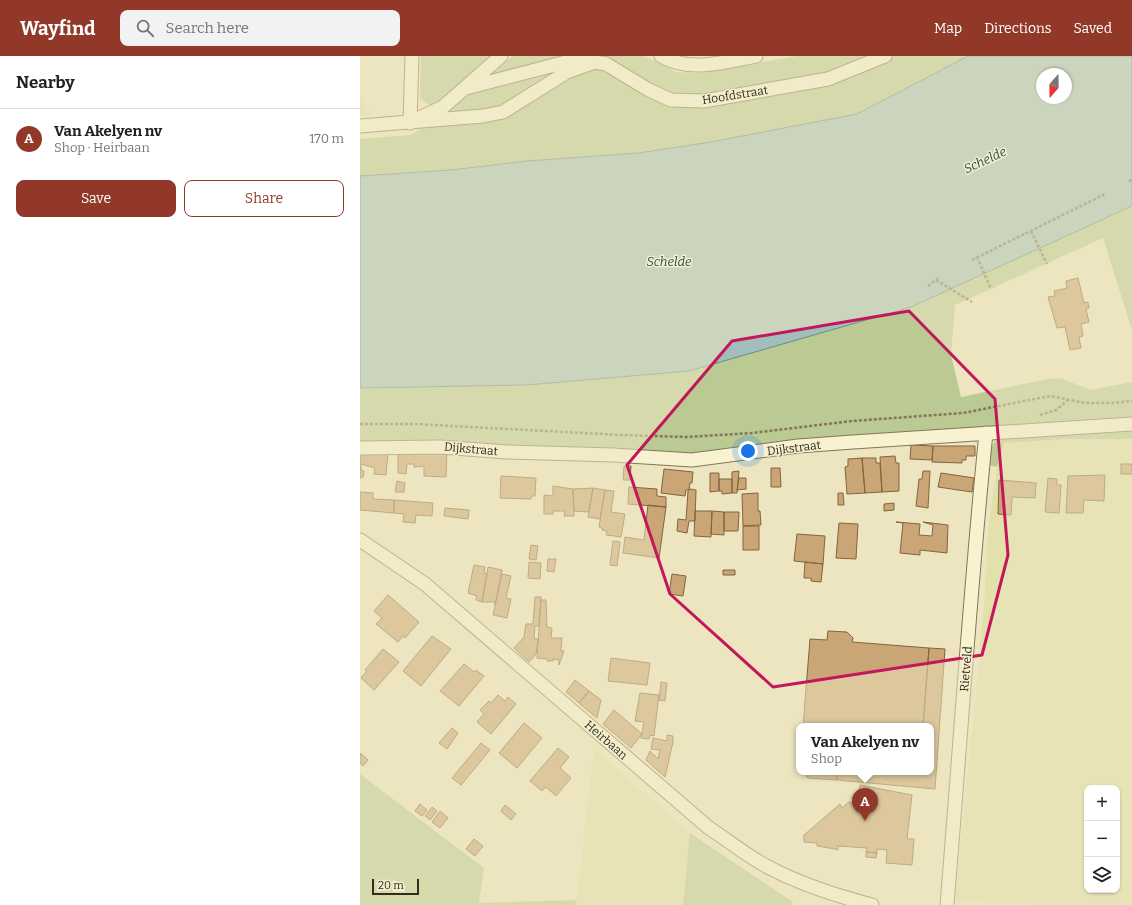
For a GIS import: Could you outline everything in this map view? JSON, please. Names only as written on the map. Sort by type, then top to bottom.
[{"type":"street","points":[[410,123],[412,56]]},
{"type":"street","points":[[410,123],[444,107],[501,56]]},
{"type":"street","points":[[661,56],[679,65],[701,66],[756,56]]},
{"type":"street","name":"Hoofdstraat","points":[[466,88],[574,60],[586,59],[606,64],[649,90],[671,100],[704,101],[828,79],[885,56]]},
{"type":"street","points":[[360,126],[483,116],[503,112],[567,72],[596,62]]},
{"type":"street","name":"Dijkstraat","points":[[360,448],[440,446],[507,452],[613,455],[692,460],[798,446],[1132,424]]},
{"type":"street","name":"Rietveld","points":[[947,905],[968,654],[974,557],[986,433]]},
{"type":"street","name":"Heirbaan","points":[[360,540],[425,584],[687,808],[741,850],[782,873],[846,898],[872,905]]},
{"type":"path","points":[[972,260],[1105,194]]},
{"type":"path","points":[[1031,231],[1047,264]]},
{"type":"path","points":[[977,257],[991,289]]},
{"type":"path","points":[[928,286],[940,277]]},
{"type":"path","points":[[936,280],[972,302]]},
{"type":"path","points":[[360,424],[415,424],[621,435],[687,436],[752,433],[852,421],[962,413],[1050,396],[1086,403],[1132,401]]},
{"type":"highlighted area","points":[[909,311],[995,399],[1008,555],[982,655],[773,687],[670,594],[627,465],[732,341]]},
{"type":"green space","points":[[421,56],[495,56],[438,103],[431,106],[420,98]]},
{"type":"green space","points":[[513,56],[644,56],[676,72],[700,73],[797,56],[968,56],[857,114],[711,142],[637,153],[527,161],[451,170],[360,176],[360,139],[411,135],[449,109]]},
{"type":"green space","points":[[360,99],[373,115],[360,115]]},
{"type":"green space","points":[[1132,206],[1132,330],[1103,238],[955,305],[951,355],[961,397],[1048,379],[1060,378],[1091,390],[1132,382],[1132,439],[1065,439],[1004,443],[997,467],[988,465],[988,460],[994,442],[1000,436],[720,455],[360,444],[360,388],[689,371],[911,307]]},
{"type":"green space","points":[[1065,439],[1132,439],[1132,905],[1039,905],[955,902],[984,606],[988,530],[997,467],[1004,443]]},
{"type":"green space","points":[[594,748],[690,833],[683,905],[576,905]]},
{"type":"green space","points":[[360,774],[484,868],[479,903],[577,900],[576,905],[360,905]]},
{"type":"green space","points":[[690,833],[793,902],[792,905],[683,905]]},
{"type":"water","name":"Schelde","points":[[968,56],[1132,56],[1132,206],[911,307],[689,371],[527,385],[360,388],[360,176],[451,170],[527,161],[638,153],[711,142],[857,114]]},
{"type":"building","points":[[1078,278],[1084,303],[1088,302],[1089,308],[1086,309],[1089,322],[1081,324],[1083,336],[1079,337],[1081,348],[1070,350],[1065,327],[1057,328],[1048,297],[1055,296],[1054,291],[1067,288],[1066,281]]},
{"type":"building","points":[[911,445],[933,446],[932,460],[910,459]]},
{"type":"building","points":[[933,446],[975,446],[975,456],[966,456],[966,460],[962,460],[962,463],[932,462]]},
{"type":"building","points":[[398,451],[447,452],[446,477],[424,476],[424,466],[414,467],[414,464],[407,464],[406,474],[398,473]]},
{"type":"building","points":[[388,452],[386,475],[374,474],[375,468],[361,464],[361,470],[364,471],[363,477],[360,478],[360,454]]},
{"type":"building","points":[[895,456],[896,463],[899,463],[899,491],[882,492],[880,457]]},
{"type":"building","points":[[862,458],[865,493],[847,494],[845,467],[848,466],[848,459]]},
{"type":"building","points":[[862,458],[876,458],[876,463],[880,463],[882,492],[865,493]]},
{"type":"building","points":[[1121,464],[1132,464],[1132,474],[1121,474]]},
{"type":"building","points":[[624,466],[631,466],[630,480],[623,480]]},
{"type":"building","points":[[771,468],[780,468],[781,487],[771,487]]},
{"type":"building","points":[[664,469],[693,472],[692,483],[690,483],[689,490],[686,490],[685,496],[661,493]]},
{"type":"building","points":[[739,471],[737,493],[732,493],[732,472]]},
{"type":"building","points":[[923,471],[930,471],[928,508],[916,506],[919,479],[922,479]]},
{"type":"building","points":[[710,473],[719,473],[719,491],[710,492]]},
{"type":"building","points":[[941,473],[974,478],[972,492],[938,487]]},
{"type":"building","points":[[1105,475],[1104,501],[1084,500],[1083,513],[1066,513],[1068,476]]},
{"type":"building","points":[[501,476],[536,478],[535,496],[531,496],[531,499],[500,498]]},
{"type":"building","points":[[739,478],[746,478],[746,489],[737,490]]},
{"type":"building","points":[[1048,478],[1057,479],[1057,485],[1061,485],[1059,513],[1045,512]]},
{"type":"building","points":[[719,479],[732,479],[732,493],[722,494],[722,491],[719,491]]},
{"type":"building","points":[[999,480],[1036,483],[1035,498],[1012,497],[1011,515],[998,514]]},
{"type":"building","points":[[397,481],[405,483],[404,492],[395,492]]},
{"type":"building","points":[[553,486],[573,489],[574,516],[564,516],[565,511],[553,511],[553,514],[544,514],[544,495],[553,496]]},
{"type":"building","points":[[629,487],[657,489],[657,496],[666,497],[666,507],[628,504]]},
{"type":"building","points":[[593,488],[605,490],[600,519],[588,517]]},
{"type":"building","points":[[593,488],[589,512],[574,511],[573,489]]},
{"type":"building","points":[[690,489],[696,490],[695,521],[689,521],[687,533],[677,531],[678,519],[686,520],[688,491]]},
{"type":"building","points":[[605,490],[614,491],[611,512],[625,514],[621,537],[606,535],[607,531],[602,530],[602,528],[599,527]]},
{"type":"building","points":[[360,492],[373,493],[373,499],[394,500],[394,513],[360,510]]},
{"type":"building","points":[[758,493],[758,511],[760,511],[761,525],[743,526],[742,494]]},
{"type":"building","points":[[838,493],[843,493],[844,505],[838,505]]},
{"type":"building","points":[[394,500],[433,503],[432,516],[416,515],[415,523],[403,522],[404,514],[394,513]]},
{"type":"building","points":[[894,503],[894,510],[884,511],[884,504]]},
{"type":"building","points":[[648,505],[666,507],[659,558],[623,553],[625,537],[644,540]]},
{"type":"building","points":[[445,508],[469,510],[468,519],[444,516]]},
{"type":"building","points":[[695,511],[712,511],[711,537],[694,536]]},
{"type":"building","points":[[712,511],[724,512],[724,535],[711,534]]},
{"type":"building","points":[[724,512],[739,512],[738,531],[724,531]]},
{"type":"building","points":[[896,522],[920,524],[919,535],[932,536],[933,525],[923,522],[948,525],[947,553],[920,550],[920,555],[900,553],[903,523]]},
{"type":"building","points":[[839,523],[858,524],[856,559],[836,558]]},
{"type":"building","points":[[743,526],[759,526],[759,550],[743,550]]},
{"type":"building","points":[[797,534],[825,536],[823,564],[794,561]]},
{"type":"building","points":[[613,541],[620,542],[617,566],[610,565]]},
{"type":"building","points":[[531,545],[538,546],[536,560],[529,559]]},
{"type":"building","points":[[548,559],[556,559],[554,572],[547,571]]},
{"type":"building","points":[[529,562],[541,563],[540,579],[528,578]]},
{"type":"building","points":[[805,562],[823,564],[821,582],[811,581],[811,578],[804,578]]},
{"type":"building","points":[[474,565],[485,567],[484,573],[487,574],[482,602],[476,600],[477,596],[468,593]]},
{"type":"building","points":[[488,567],[502,570],[495,605],[495,602],[482,602]]},
{"type":"building","points":[[723,570],[735,570],[735,575],[723,575]]},
{"type":"building","points":[[502,574],[511,576],[506,598],[511,599],[507,618],[493,615]]},
{"type":"building","points":[[672,574],[686,576],[683,596],[669,594]]},
{"type":"building","points":[[388,595],[419,622],[405,638],[403,636],[398,642],[376,624],[382,618],[374,611]]},
{"type":"building","points":[[535,597],[541,597],[539,626],[535,626],[534,639],[538,639],[536,654],[529,662],[514,648],[524,637],[526,624],[533,624]]},
{"type":"building","points":[[541,600],[546,600],[547,627],[552,628],[551,638],[562,638],[561,651],[564,651],[559,665],[559,660],[553,659],[553,661],[547,661],[547,659],[537,658]]},
{"type":"building","points":[[828,631],[847,632],[853,638],[852,642],[929,648],[923,723],[803,723],[810,639],[827,640]]},
{"type":"building","points":[[432,636],[451,649],[421,686],[403,671]]},
{"type":"building","points":[[929,648],[945,649],[935,789],[837,780],[837,775],[934,775],[934,723],[923,723]]},
{"type":"building","points":[[383,649],[399,662],[374,690],[361,678],[367,671],[365,670]]},
{"type":"building","points":[[611,658],[650,663],[647,685],[608,681]]},
{"type":"building","points":[[464,664],[474,672],[476,670],[484,676],[459,706],[440,691]]},
{"type":"building","points":[[575,680],[589,691],[579,703],[566,692]]},
{"type":"building","points":[[661,682],[667,683],[665,701],[659,700]]},
{"type":"building","points":[[589,691],[601,700],[597,718],[579,703]]},
{"type":"building","points":[[640,693],[659,695],[654,736],[650,735],[649,739],[641,738],[644,722],[635,721]]},
{"type":"building","points":[[498,695],[505,701],[508,697],[516,704],[491,734],[477,722],[484,714],[480,710],[489,701],[491,703]]},
{"type":"building","points":[[614,710],[642,734],[631,748],[603,724]]},
{"type":"building","points":[[524,723],[542,738],[517,768],[499,753]]},
{"type":"building","points":[[452,728],[458,733],[447,749],[439,743]]},
{"type":"building","points":[[667,735],[673,736],[673,742],[665,777],[646,760],[650,751],[658,759],[660,750],[651,749],[653,738],[667,741]]},
{"type":"building","points":[[481,743],[490,750],[461,785],[452,778]]},
{"type":"building","points":[[558,748],[569,757],[560,768],[571,778],[556,796],[546,787],[542,791],[530,781]]},
{"type":"building","points":[[360,753],[368,760],[363,766],[360,763]]},
{"type":"building","points":[[806,775],[837,775],[837,780],[808,778]]},
{"type":"building","points":[[860,785],[912,795],[907,839],[914,839],[912,865],[886,863],[887,850],[877,849],[877,853],[866,852],[867,848],[838,846],[838,850],[817,846],[817,843],[804,842],[804,835],[840,804],[842,808],[849,802],[856,805]]},
{"type":"building","points":[[420,804],[427,810],[422,816],[415,811]]},
{"type":"building","points":[[505,805],[516,814],[511,820],[501,811]]},
{"type":"building","points":[[432,807],[437,811],[430,820],[425,816]]},
{"type":"building","points":[[440,811],[448,818],[440,828],[432,822]]},
{"type":"building","points":[[474,839],[483,846],[475,856],[466,849]]},
{"type":"building","points":[[866,852],[877,853],[876,858],[866,857]]},
{"type":"place","name":"Van Akelyen nv","points":[[865,821]]}]
